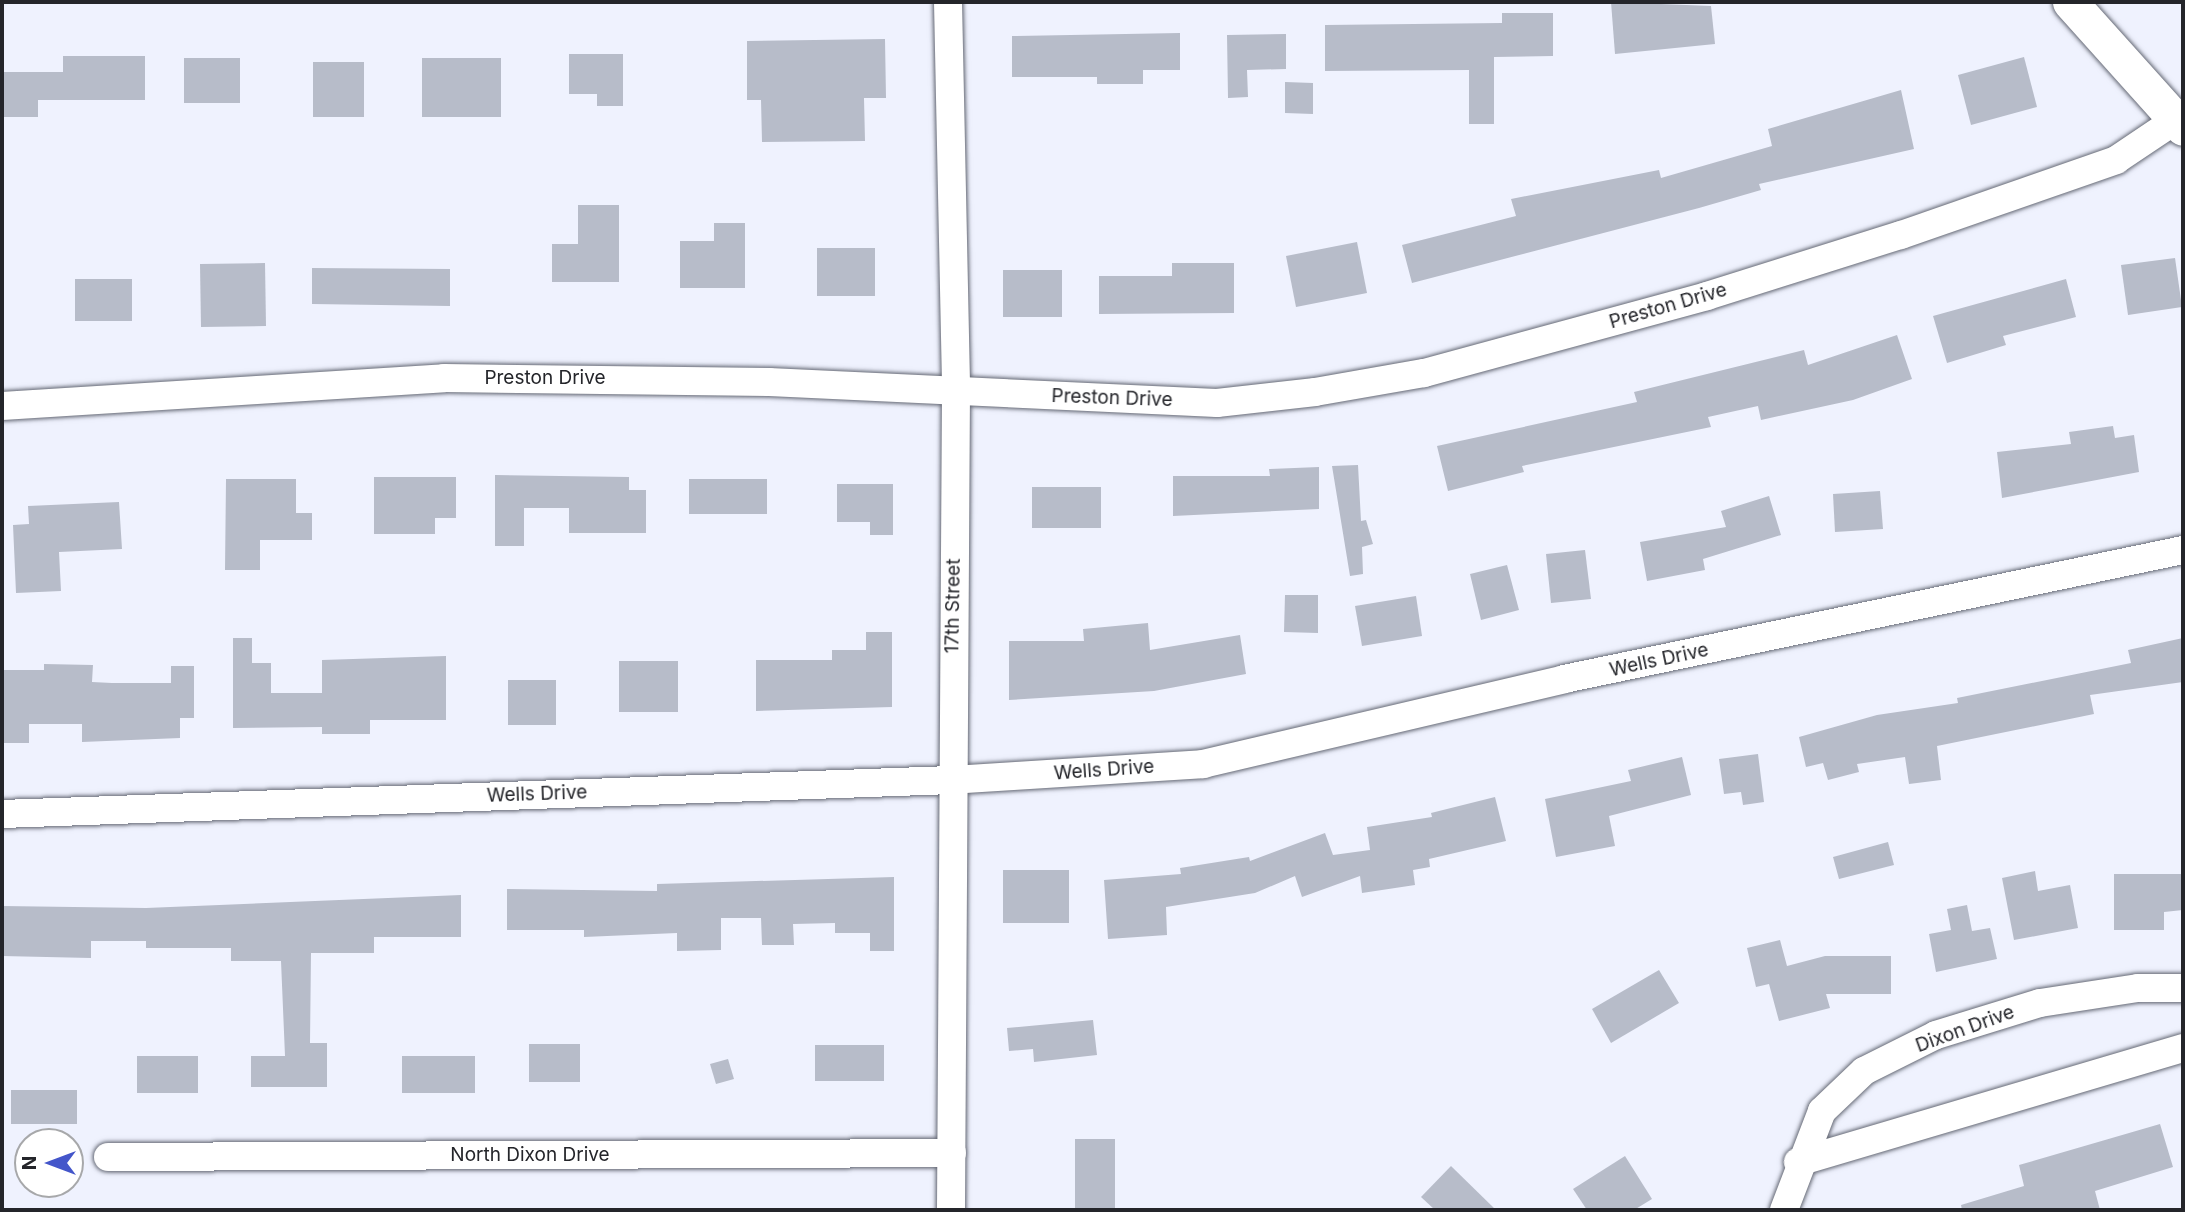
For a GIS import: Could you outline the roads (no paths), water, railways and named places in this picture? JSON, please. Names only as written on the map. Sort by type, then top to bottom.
[{"type":"main road","points":[[2070,2],[2181,121]]},
{"type":"street","name":"17th Street","points":[[948,2],[956,390],[951,780],[951,1210]]},
{"type":"street","name":"Preston Drive","points":[[2,406],[444,378],[611,377],[1217,402],[1424,373],[1707,296],[1901,235],[2116,160],[2181,121]]},
{"type":"street","name":"Wells Drive","points":[[2,814],[951,780],[1203,764],[1564,680],[2183,550]]},
{"type":"street","name":"Dixon Drive","points":[[1784,1210],[1798,1162],[1822,1111],[1856,1079],[1936,1035],[2040,1003],[2138,988],[2183,988]]},
{"type":"street","points":[[1798,1162],[2183,1048]]},
{"type":"street","name":"North Dixon Drive","points":[[108,1157],[952,1153]]}]
